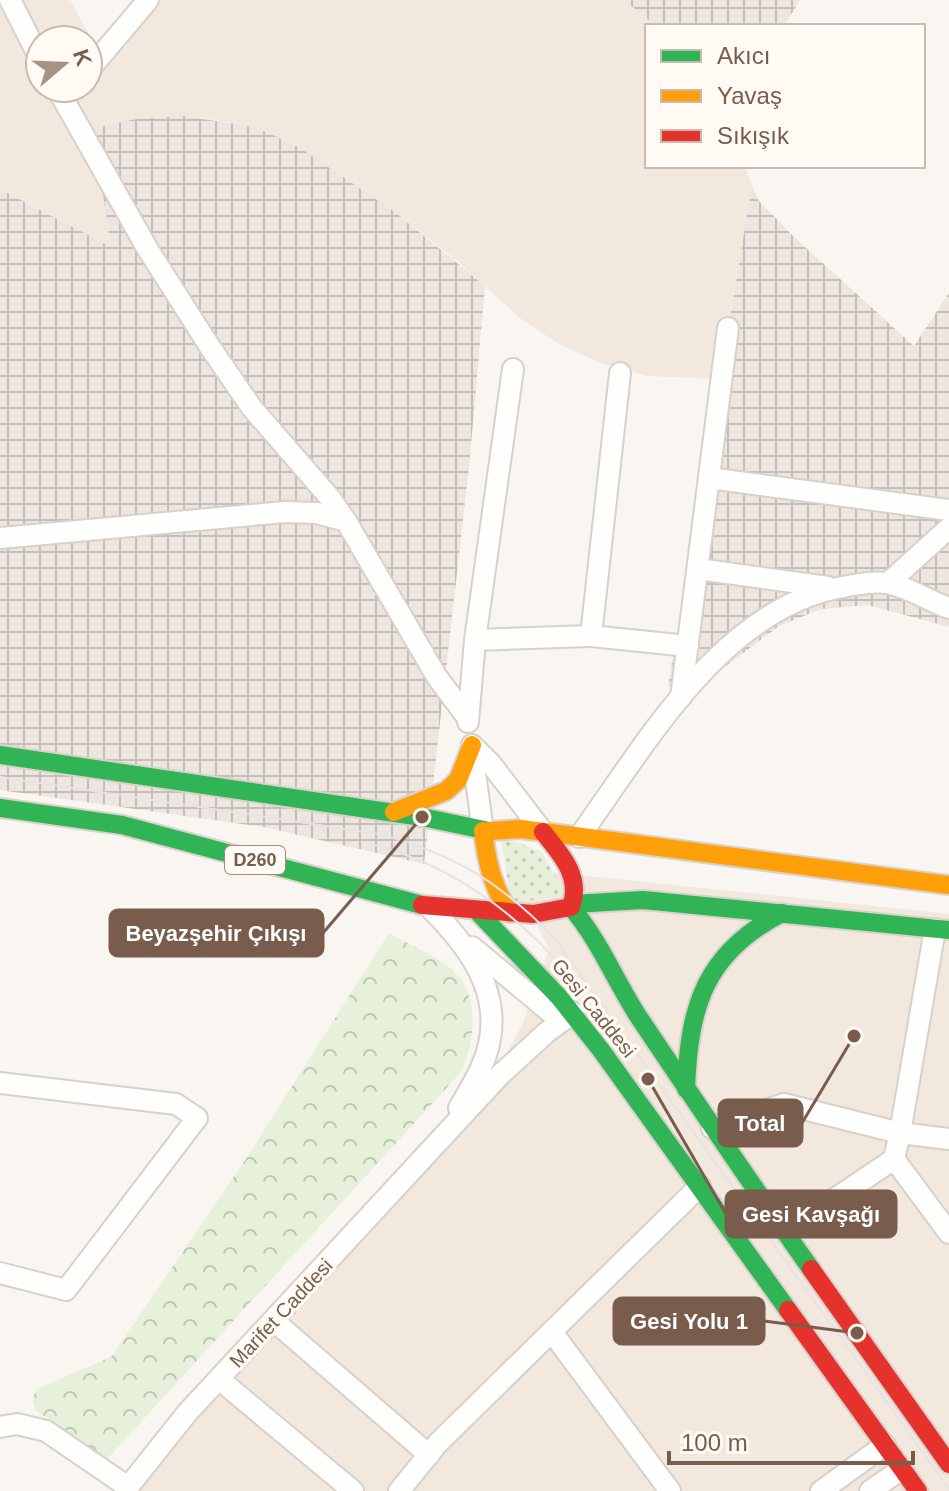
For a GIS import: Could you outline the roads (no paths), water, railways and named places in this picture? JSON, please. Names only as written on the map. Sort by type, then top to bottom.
[{"type":"main road","points":[[391,812],[446,791],[458,780],[472,745]]},
{"type":"main road","points":[[0,755],[391,812],[483,831],[521,829],[949,885]]},
{"type":"main road","name":"D260","points":[[0,808],[122,825],[427,906],[510,913]]},
{"type":"main road","points":[[483,831],[488,874],[510,913],[546,914],[578,905],[643,900],[942,930]]},
{"type":"main road","points":[[543,832],[571,872],[578,905]]},
{"type":"main road","name":"Gesi Caddesi","points":[[578,905],[628,1000],[712,1128],[945,1450]]},
{"type":"main road","name":"Gesi Caddesi","points":[[477,911],[533,968],[567,1017],[700,1186],[918,1491]]},
{"type":"main road","points":[[686,1089],[692,1024],[712,972],[742,936],[782,913]]},
{"type":"street","points":[[10,0],[24,28]]},
{"type":"street","points":[[104,52],[148,0]]},
{"type":"street","points":[[71,104],[147,248],[210,347],[252,408],[330,498],[346,521],[437,677],[467,717]]},
{"type":"street","points":[[681,697],[728,328]]},
{"type":"street","points":[[483,831],[467,717],[513,369]]},
{"type":"street","points":[[591,636],[620,373]]},
{"type":"street","points":[[709,478],[949,510]]},
{"type":"street","points":[[0,538],[285,512],[317,513],[346,521]]},
{"type":"street","points":[[888,583],[949,528]]},
{"type":"street","points":[[698,569],[838,588]]},
{"type":"street","points":[[579,837],[681,697],[718,657],[755,625],[793,603],[838,588],[888,583],[949,608]]},
{"type":"street","points":[[475,640],[591,636],[688,646]]},
{"type":"street","points":[[472,745],[491,764],[543,832]]},
{"type":"street","points":[[427,906],[456,934],[567,1017],[500,1075],[441,1139]]},
{"type":"street","points":[[787,1231],[894,1159],[942,930]]},
{"type":"street","points":[[441,1139],[480,1072],[490,1037],[490,1001],[484,979],[456,934]]},
{"type":"street","points":[[0,1083],[176,1104],[197,1118],[66,1290],[0,1273]]},
{"type":"street","points":[[712,1128],[784,1104],[900,1133],[949,1139]]},
{"type":"street","name":"Marifet Caddesi","points":[[127,1489],[187,1413],[441,1139]]},
{"type":"street","points":[[894,1159],[949,1233]]},
{"type":"street","points":[[403,1489],[429,1455],[700,1186]]},
{"type":"street","points":[[274,1321],[429,1455]]},
{"type":"street","points":[[552,1332],[670,1491]]},
{"type":"street","points":[[220,1380],[353,1491]]},
{"type":"street","points":[[0,1427],[17,1424],[46,1431],[127,1489]]},
{"type":"street","points":[[821,1491],[885,1445]]},
{"type":"street","points":[[870,1491],[902,1469]]},
{"type":"tram line","points":[[0,777],[379,834],[453,861],[494,885],[553,936],[949,1489]]},
{"type":"tram line","points":[[371,844],[427,864],[478,892],[525,929],[566,971]]},
{"type":"place","name":"Beyazşehir Çıkışı","points":[[422,817]]},
{"type":"place","name":"Total","points":[[854,1036]]},
{"type":"place","name":"Gesi Kavşağı","points":[[648,1079]]},
{"type":"place","name":"Gesi Yolu 1","points":[[857,1333]]}]
